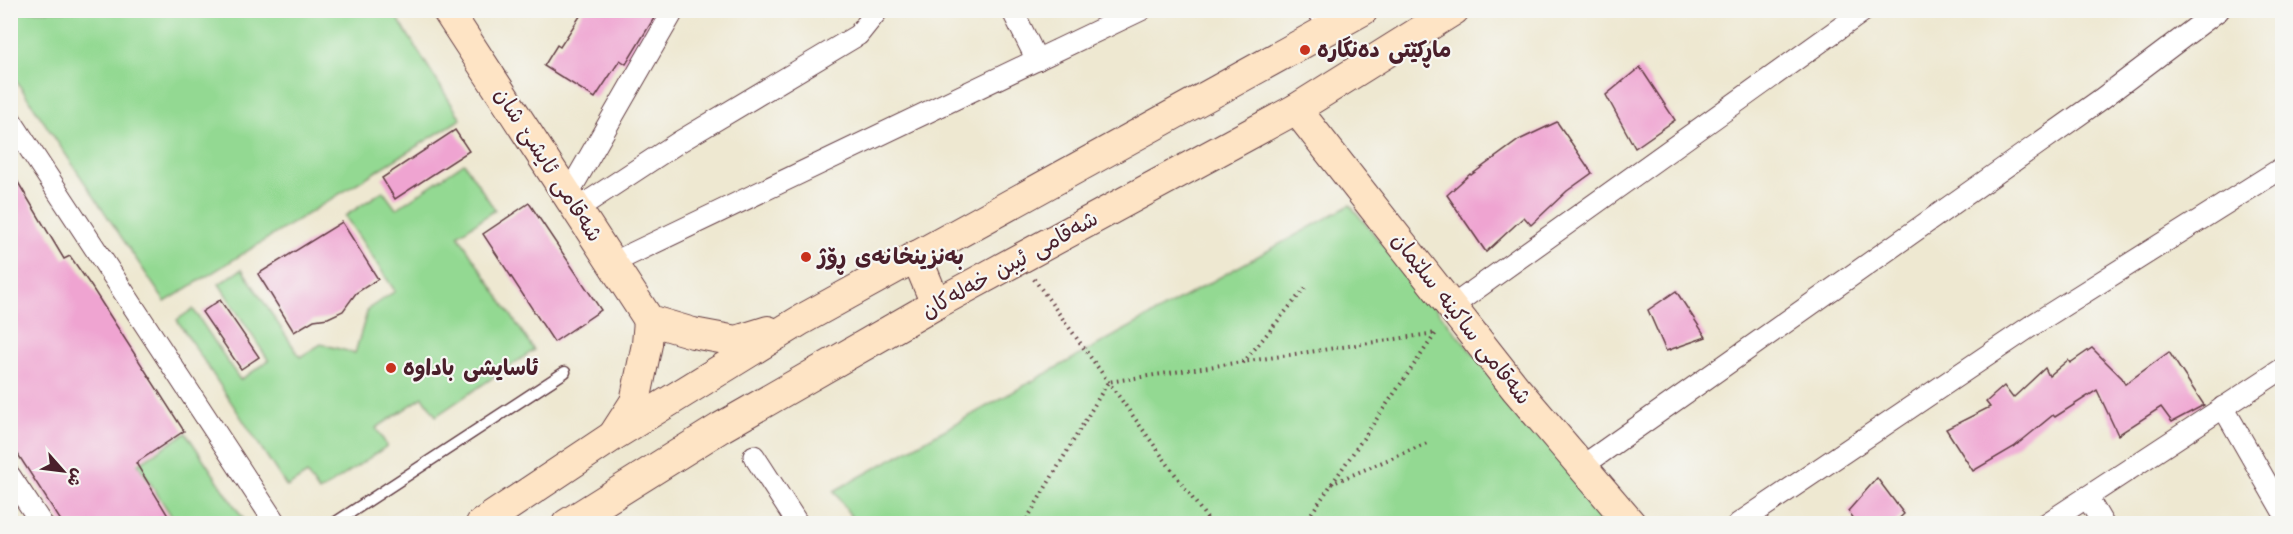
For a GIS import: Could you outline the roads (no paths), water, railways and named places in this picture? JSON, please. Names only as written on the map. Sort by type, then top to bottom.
[{"type":"main road","points":[[481,524],[614,436],[801,320],[1325,19],[1363,10]]},
{"type":"main road","name":"شەقامی ئیبن خەلەکان","points":[[568,523],[720,428],[936,304],[1296,109],[1454,10]]},
{"type":"main road","name":"شەقامی ئایشێ شان","points":[[457,16],[572,202],[649,320]]},
{"type":"main road","name":"شەقامی ساکینە سلێمان","points":[[1296,109],[1451,307],[1631,524]]},
{"type":"main road","points":[[916,256],[936,304]]},
{"type":"main road","points":[[614,436],[635,402],[647,344],[649,320],[677,330],[736,341],[801,320]]},
{"type":"main road","points":[[544,483],[568,523]]},
{"type":"street","points":[[572,202],[674,10]]},
{"type":"street","points":[[572,202],[679,142],[858,35],[878,10]]},
{"type":"street","points":[[1012,10],[1037,60]]},
{"type":"street","points":[[612,263],[1141,10]]},
{"type":"street","points":[[1451,307],[1865,10]]},
{"type":"street","points":[[1581,466],[2080,114],[2219,10]]},
{"type":"street","points":[[10,119],[276,524]]},
{"type":"street","points":[[1738,524],[2031,326],[2283,168]]},
{"type":"street","points":[[2046,524],[2283,369]]},
{"type":"street","points":[[2223,407],[2283,510]]},
{"type":"street","points":[[754,456],[798,524]]},
{"type":"street","points":[[10,476],[42,524]]},
{"type":"street","points":[[2087,497],[2103,524]]},
{"type":"lane","points":[[333,524],[565,372]]},
{"type":"place","name":"ماڕكێتی دەنگارە","points":[[1305,50]]},
{"type":"place","name":"بەنزینخانەی ڕۆژ","points":[[806,257]]},
{"type":"place","name":"ئاسايشى باداوه","points":[[391,368]]}]
